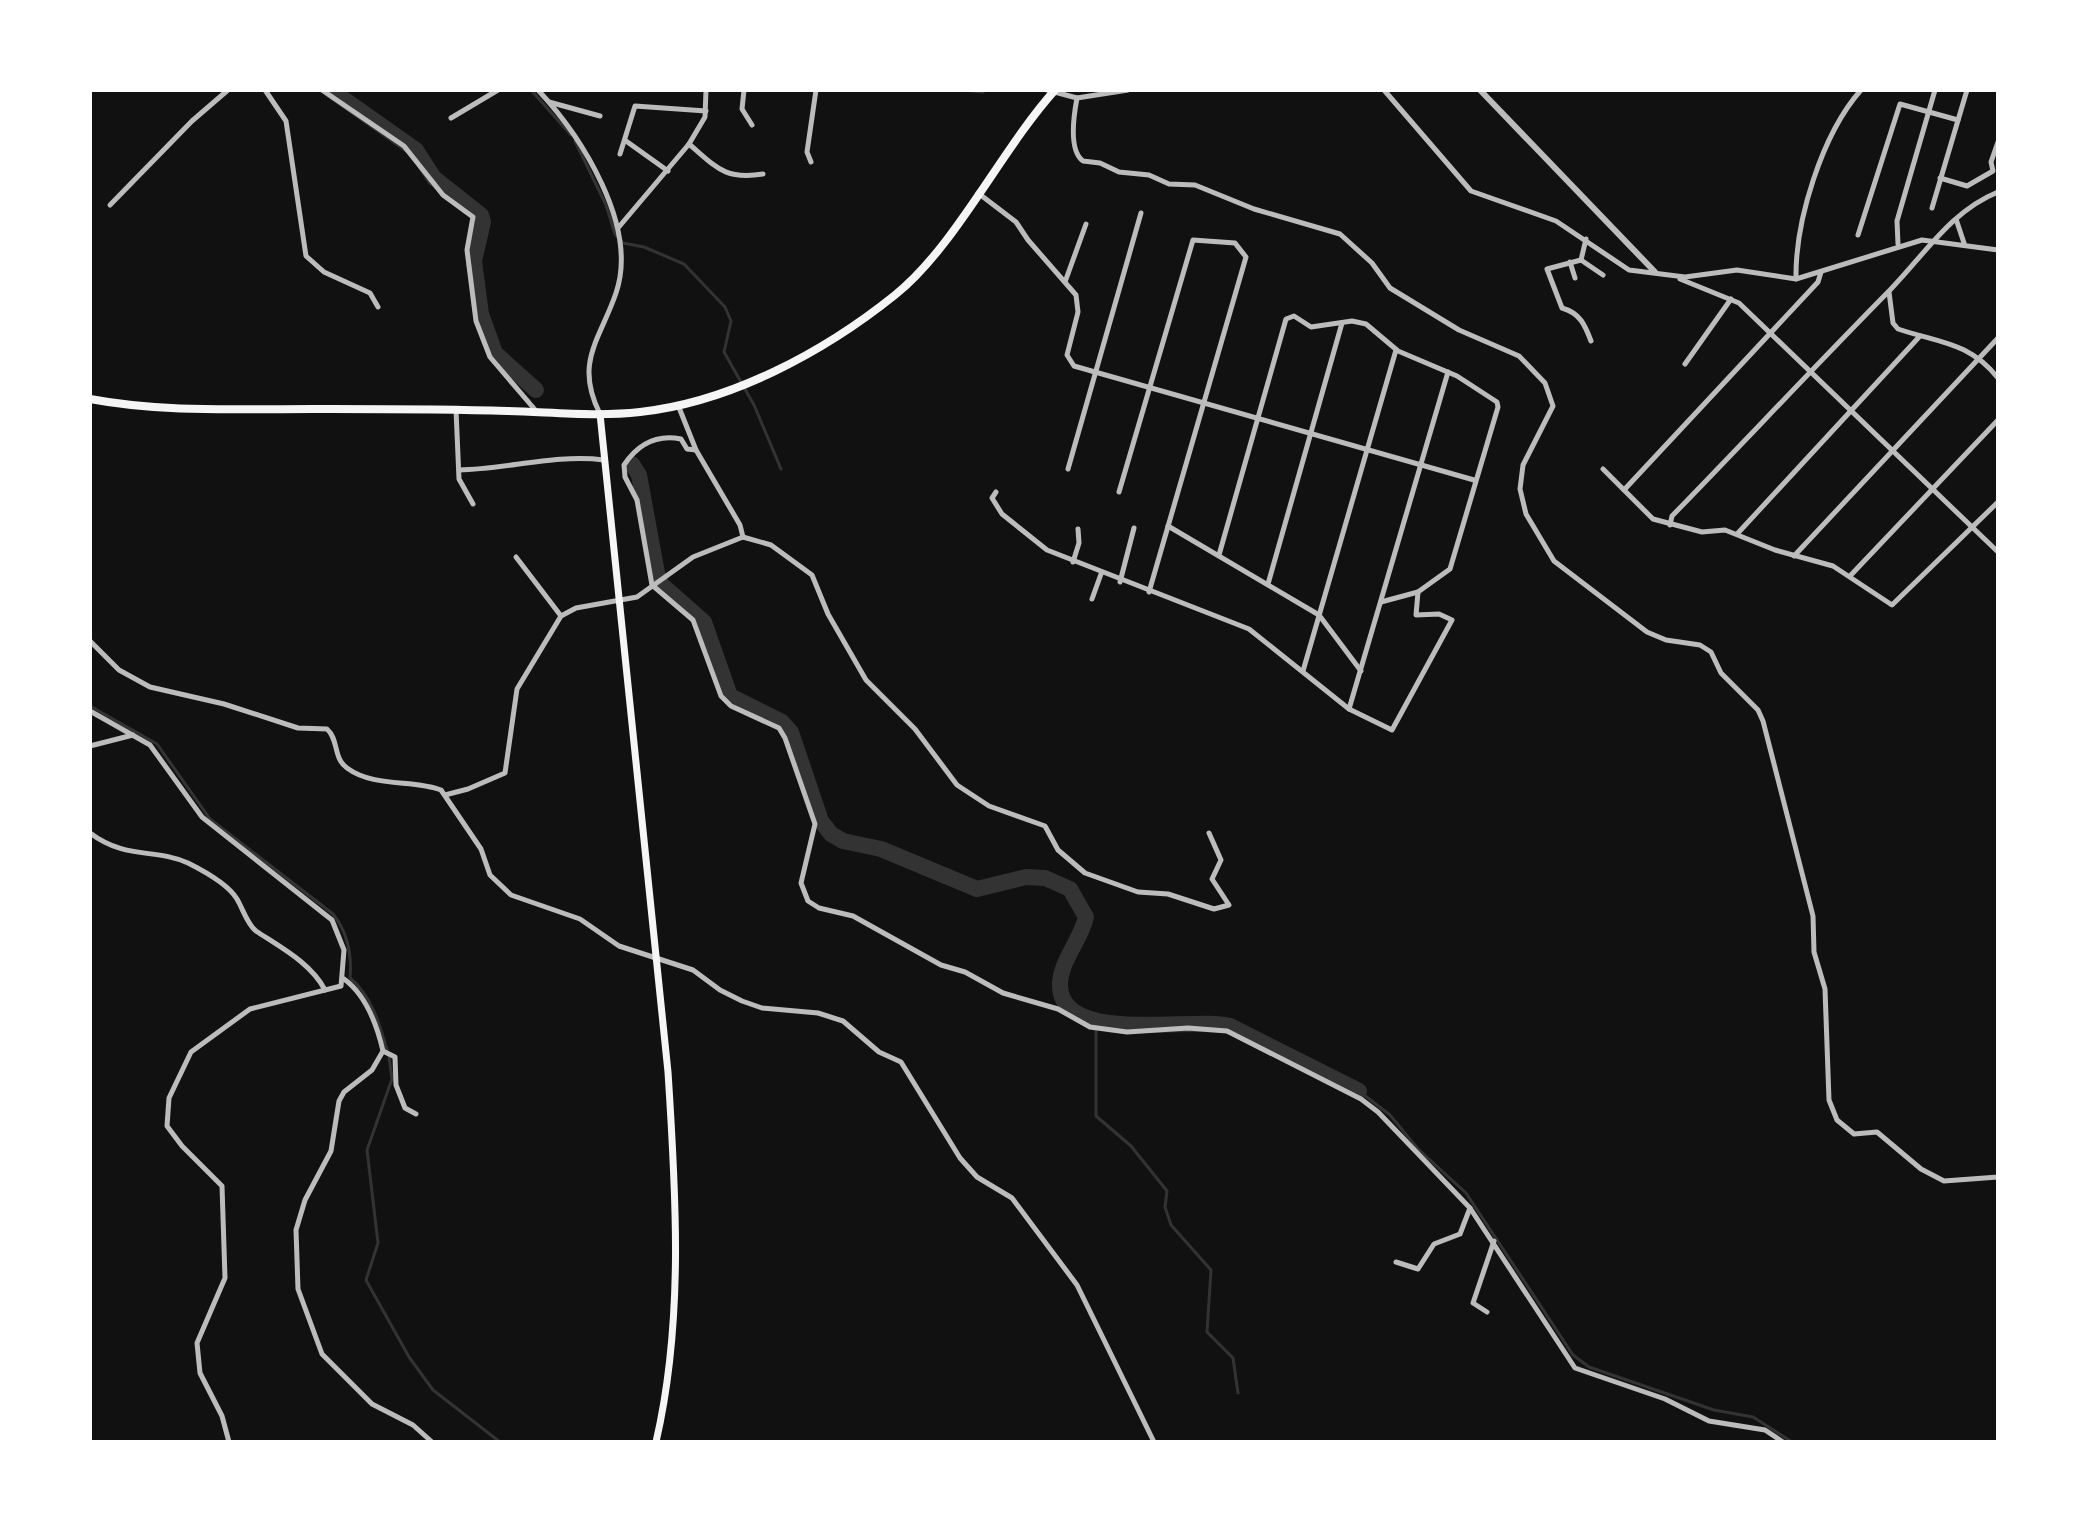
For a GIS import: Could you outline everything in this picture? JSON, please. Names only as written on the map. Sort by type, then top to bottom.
[{"type":"highway","points":[[90,399],[180,411],[456,410],[600,414],[641,412],[737,387],[774,371],[897,294],[921,269],[1051,91]]},
{"type":"main road","points":[[600,414],[674,1169],[672,1315],[656,1442]]},
{"type":"street","points":[[110,205],[164,154],[192,121],[228,90]]},
{"type":"street","points":[[265,90],[286,121],[306,256],[324,272],[370,293],[378,307]]},
{"type":"street","points":[[322,90],[336,103],[404,146],[443,195],[473,217],[467,250],[472,305],[480,334],[503,375],[537,412]]},
{"type":"street","points":[[451,118],[498,90]]},
{"type":"street","points":[[538,90],[576,137],[611,206],[618,228],[616,293],[590,349],[589,380],[600,414]]},
{"type":"street","points":[[618,228],[689,144],[706,111],[706,90]]},
{"type":"street","points":[[744,90],[742,109],[752,125]]},
{"type":"street","points":[[811,162],[807,152],[816,90]]},
{"type":"street","points":[[1051,91],[1077,98],[1128,90]]},
{"type":"street","points":[[1384,90],[1471,191],[1556,221],[1586,239],[1600,254],[1629,270],[1676,277],[1731,299],[1998,552]]},
{"type":"street","points":[[1480,90],[1655,272]]},
{"type":"street","points":[[1796,279],[1802,216],[1829,146],[1861,90]]},
{"type":"street","points":[[1898,244],[1897,221],[1935,90]]},
{"type":"street","points":[[1932,208],[1967,90]]},
{"type":"street","points":[[1077,98],[1074,114],[1076,153],[1083,161],[1100,163],[1119,172],[1149,175],[1169,184],[1195,185],[1254,209],[1340,234],[1372,263],[1390,288],[1459,330],[1519,356],[1545,383],[1553,406],[1523,465],[1520,489],[1526,514],[1554,561],[1647,632],[1666,640],[1700,645],[1711,652],[1721,673],[1758,710],[1763,721],[1813,916],[1814,952],[1825,989],[1829,1100],[1837,1120],[1854,1134],[1877,1132],[1921,1169],[1944,1181],[1998,1177]]},
{"type":"street","points":[[549,102],[600,116]]},
{"type":"street","points":[[1858,235],[1900,104],[1958,120]]},
{"type":"street","points":[[620,154],[635,106],[706,111]]},
{"type":"street","points":[[626,141],[668,171]]},
{"type":"street","points":[[1940,178],[1967,186],[1996,170],[1991,162],[1998,142]]},
{"type":"street","points":[[689,144],[722,172],[740,178],[763,174]]},
{"type":"street","points":[[1670,525],[1672,516],[1811,373],[1933,239],[1956,219],[1998,192]]},
{"type":"street","points":[[977,193],[1007,212],[1079,301],[1069,361],[1474,480]]},
{"type":"street","points":[[1068,469],[1141,213]]},
{"type":"street","points":[[1956,219],[1964,243]]},
{"type":"street","points":[[1065,282],[1086,224]]},
{"type":"street","points":[[1581,260],[1586,239]]},
{"type":"street","points":[[1676,277],[1737,270],[1796,279],[1898,244],[1933,239],[1998,250]]},
{"type":"street","points":[[1119,492],[1193,240],[1235,243],[1246,257],[1149,592]]},
{"type":"street","points":[[1591,341],[1581,319],[1562,308],[1557,300],[1547,269],[1581,260],[1603,275]]},
{"type":"street","points":[[1570,262],[1575,278]]},
{"type":"street","points":[[1624,490],[1818,282],[1821,272]]},
{"type":"street","points":[[1888,291],[1893,323],[1898,329],[1980,356],[1998,378]]},
{"type":"street","points":[[1685,364],[1731,299]]},
{"type":"street","points":[[1219,555],[1286,319],[1294,316],[1311,327],[1366,324],[1396,350],[1448,372],[1497,402],[1450,569],[1418,592],[1381,602]]},
{"type":"street","points":[[1268,584],[1342,323]]},
{"type":"street","points":[[1738,533],[1920,336]]},
{"type":"street","points":[[1794,556],[1998,338]]},
{"type":"street","points":[[1303,671],[1396,350]]},
{"type":"street","points":[[1349,709],[1448,372]]},
{"type":"street","points":[[677,404],[696,450],[740,525],[743,537]]},
{"type":"street","points":[[456,410],[459,470],[464,492],[473,504]]},
{"type":"street","points":[[1850,576],[1998,420]]},
{"type":"street","points":[[696,450],[687,449],[681,439],[661,436],[639,447],[624,465],[625,477],[637,500],[654,583],[693,620],[721,696],[731,706],[779,728],[785,738],[815,824],[811,853],[802,872],[803,893],[808,901],[819,908],[853,916],[941,965],[965,972],[1003,993],[1058,1009],[1090,1027],[1127,1032],[1212,1028],[1243,1036],[1378,1112],[1470,1208],[1575,1368],[1665,1399],[1709,1421],[1765,1430],[1783,1442]]},
{"type":"street","points":[[459,470],[496,469],[550,458],[605,460]]},
{"type":"street","points":[[1603,469],[1653,519],[1702,532],[1725,530],[1738,533],[1794,556],[1833,566],[1892,605],[1998,502]]},
{"type":"street","points":[[996,492],[992,498],[1002,514],[1047,550],[1120,582],[1249,629],[1349,709],[1392,730],[1452,620],[1439,614],[1416,615],[1418,592]]},
{"type":"street","points":[[1168,526],[1319,615],[1361,671]]},
{"type":"street","points":[[1120,582],[1134,528]]},
{"type":"street","points":[[1073,562],[1079,543],[1078,529]]},
{"type":"street","points":[[445,795],[505,773],[517,689],[561,616],[576,608],[637,597],[693,557],[743,537],[771,545],[812,575],[828,614],[866,680],[915,729],[957,785],[989,806],[1045,826],[1058,850],[1076,868],[1138,892],[1168,894],[1186,902],[1220,909],[1229,905],[1212,879],[1221,860],[1209,833]]},
{"type":"street","points":[[516,557],[561,616]]},
{"type":"street","points":[[1092,599],[1101,574]]},
{"type":"street","points":[[90,641],[119,670],[150,687],[224,704],[298,728],[327,729],[335,740],[339,761],[351,771],[394,784],[435,788],[445,795],[481,849],[484,864],[498,885],[522,900],[580,919],[624,948],[693,970],[720,990],[762,1008],[818,1013],[843,1021],[879,1052],[901,1062],[960,1158],[977,1177],[1012,1198],[1077,1285],[1154,1442]]},
{"type":"street","points":[[90,711],[133,735],[160,755],[202,817],[332,920],[344,950],[344,979],[341,986],[250,1009],[191,1052],[169,1098],[165,1115],[175,1138],[222,1186],[225,1278],[197,1343],[200,1373],[222,1416],[229,1442]]},
{"type":"street","points":[[90,746],[133,735]]},
{"type":"street","points":[[90,833],[114,847],[152,857],[169,856],[211,877],[233,893],[256,930],[276,940],[325,990]]},
{"type":"street","points":[[344,979],[358,992],[375,1020],[383,1051],[372,1070],[344,1092],[339,1101],[330,1156],[305,1200],[296,1230],[298,1289],[322,1354],[372,1404],[413,1425],[432,1442]]},
{"type":"street","points":[[383,1051],[395,1057],[396,1085],[405,1108],[416,1114]]},
{"type":"street","points":[[1396,1262],[1418,1269],[1434,1244],[1460,1234],[1470,1208]]},
{"type":"street","points":[[1487,1312],[1473,1303],[1494,1241]]},
{"type":"waterway","points":[[331,90],[416,150],[434,178],[481,215],[483,222],[474,261],[481,314],[495,353],[536,390]]},
{"type":"waterway","points":[[531,90],[571,135]]},
{"type":"waterway","points":[[910,90],[933,90]]},
{"type":"waterway","points":[[962,90],[983,92]]},
{"type":"waterway","points":[[575,141],[606,205],[615,234],[623,243],[644,247],[684,264],[725,307],[731,321],[724,352],[754,405],[781,469]]},
{"type":"waterway","points":[[632,464],[639,475],[657,573],[662,585],[704,622],[730,696],[782,722],[791,732],[821,821],[831,834],[843,841],[881,849],[977,889],[1026,877],[1045,878],[1070,889],[1086,917],[1063,967],[1060,985],[1066,1004],[1081,1016],[1131,1025],[1230,1026],[1359,1091]]},
{"type":"waterway","points":[[90,706],[157,744],[210,819],[333,914],[348,944],[350,978],[369,1002],[387,1050]]},
{"type":"waterway","points":[[1096,1021],[1096,1116],[1131,1146],[1167,1191],[1165,1207],[1171,1225],[1211,1270],[1207,1332],[1233,1358],[1238,1393]]},
{"type":"waterway","points":[[389,1057],[392,1079],[367,1150],[378,1243],[366,1280],[409,1357],[433,1390],[500,1442]]},
{"type":"waterway","points":[[1359,1091],[1390,1115],[1418,1149],[1466,1193],[1573,1355],[1589,1367],[1714,1410],[1753,1417],[1792,1442]]}]
